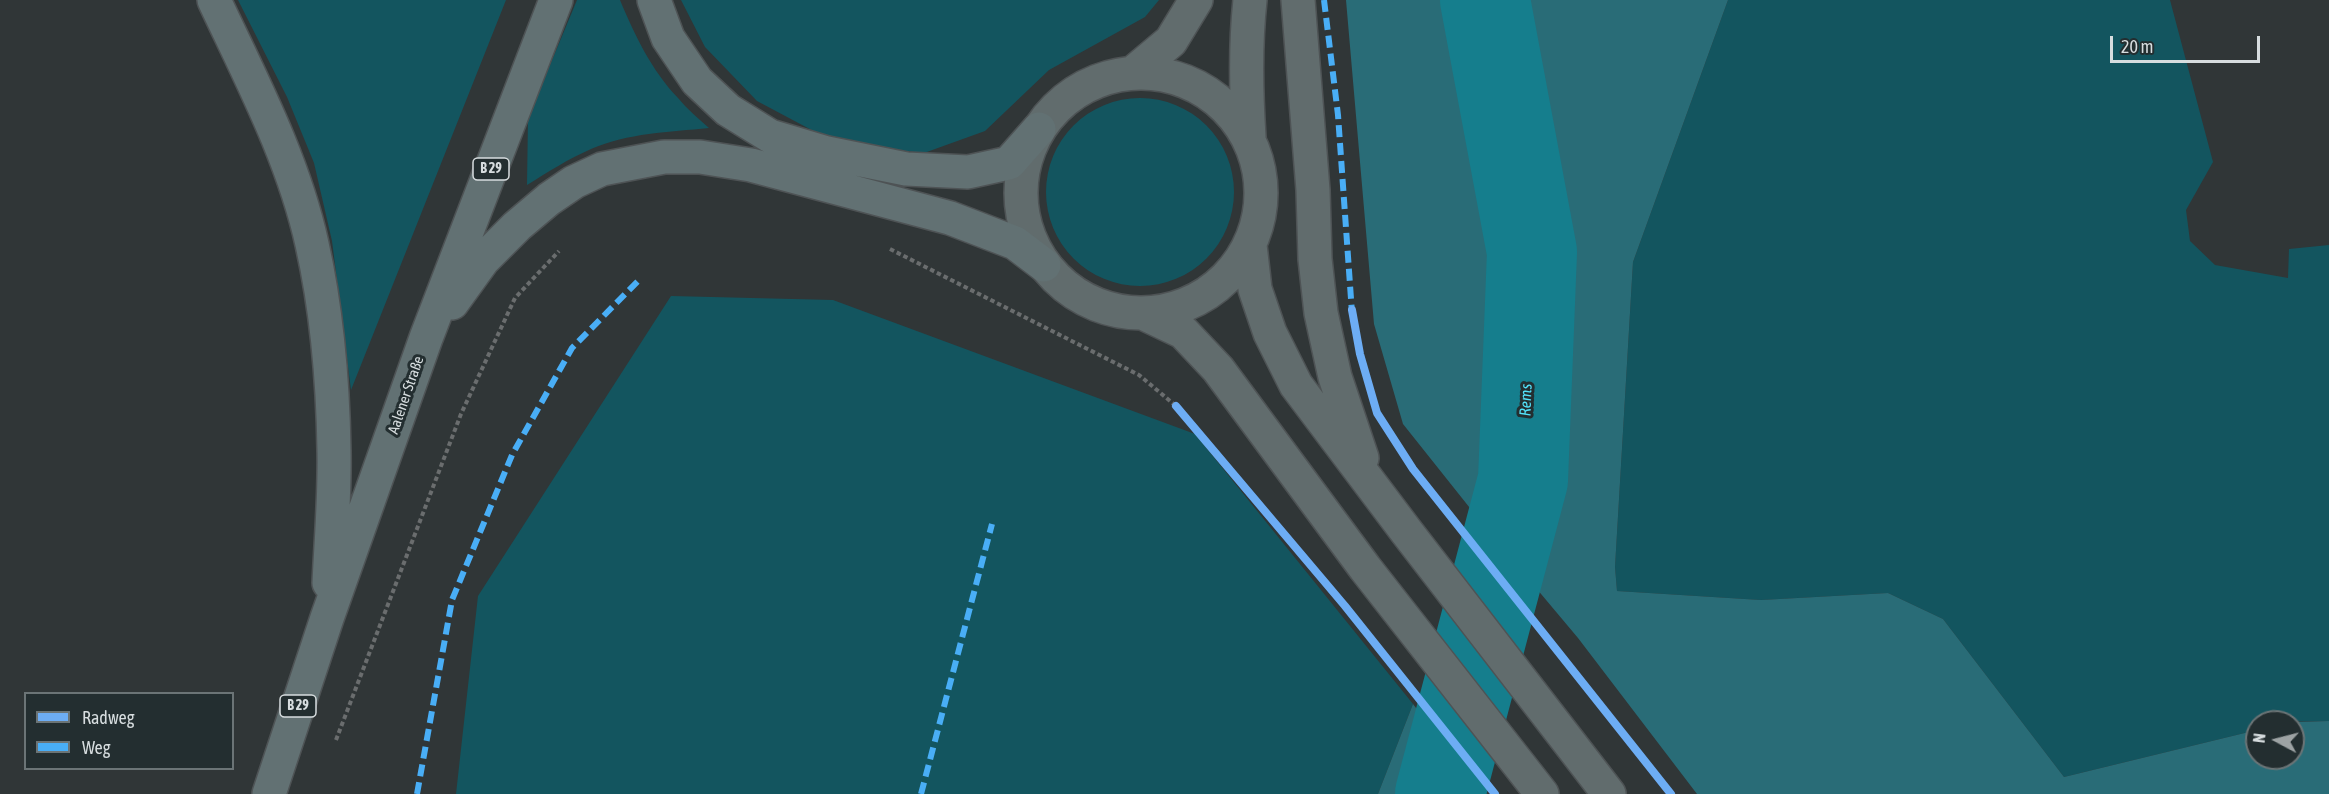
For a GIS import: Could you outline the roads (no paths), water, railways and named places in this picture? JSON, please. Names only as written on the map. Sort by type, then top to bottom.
[{"type":"main road","points":[[214,0],[257,90],[290,170],[312,244],[331,376],[334,453],[327,618]]},
{"type":"main road","name":"Aalener Straße","points":[[269,794],[327,618],[426,338],[556,0]]},
{"type":"main road","points":[[654,0],[668,38],[697,81],[728,111],[770,136],[826,153],[906,168],[968,172],[1009,163],[1058,105],[1083,87],[1112,76],[1134,72],[1167,75],[1193,83],[1215,97],[1234,116],[1249,137]]},
{"type":"main road","points":[[1134,72],[1171,41],[1196,0]]},
{"type":"main road","points":[[426,338],[483,260],[517,226],[549,199],[574,182],[602,169],[664,156],[700,157],[751,165],[950,218],[1015,243],[1044,265],[1072,292],[1107,309],[1145,314],[1178,308],[1208,294],[1232,273],[1250,245],[1261,210],[1260,172],[1249,137],[1245,81],[1246,33],[1250,0]]},
{"type":"main road","points":[[1298,0],[1313,190],[1315,259],[1321,313],[1335,377],[1371,485]]},
{"type":"main road","points":[[1039,129],[1024,160],[1021,194],[1027,231],[1044,265]]},
{"type":"main road","points":[[1250,245],[1255,288],[1275,344],[1296,385],[1579,757],[1610,794]]},
{"type":"main road","points":[[1145,314],[1183,332],[1218,369],[1365,568],[1542,794]]},
{"type":"waterway","name":"Rems","points":[[1440,794],[1523,480],[1532,252],[1485,0]]}]
